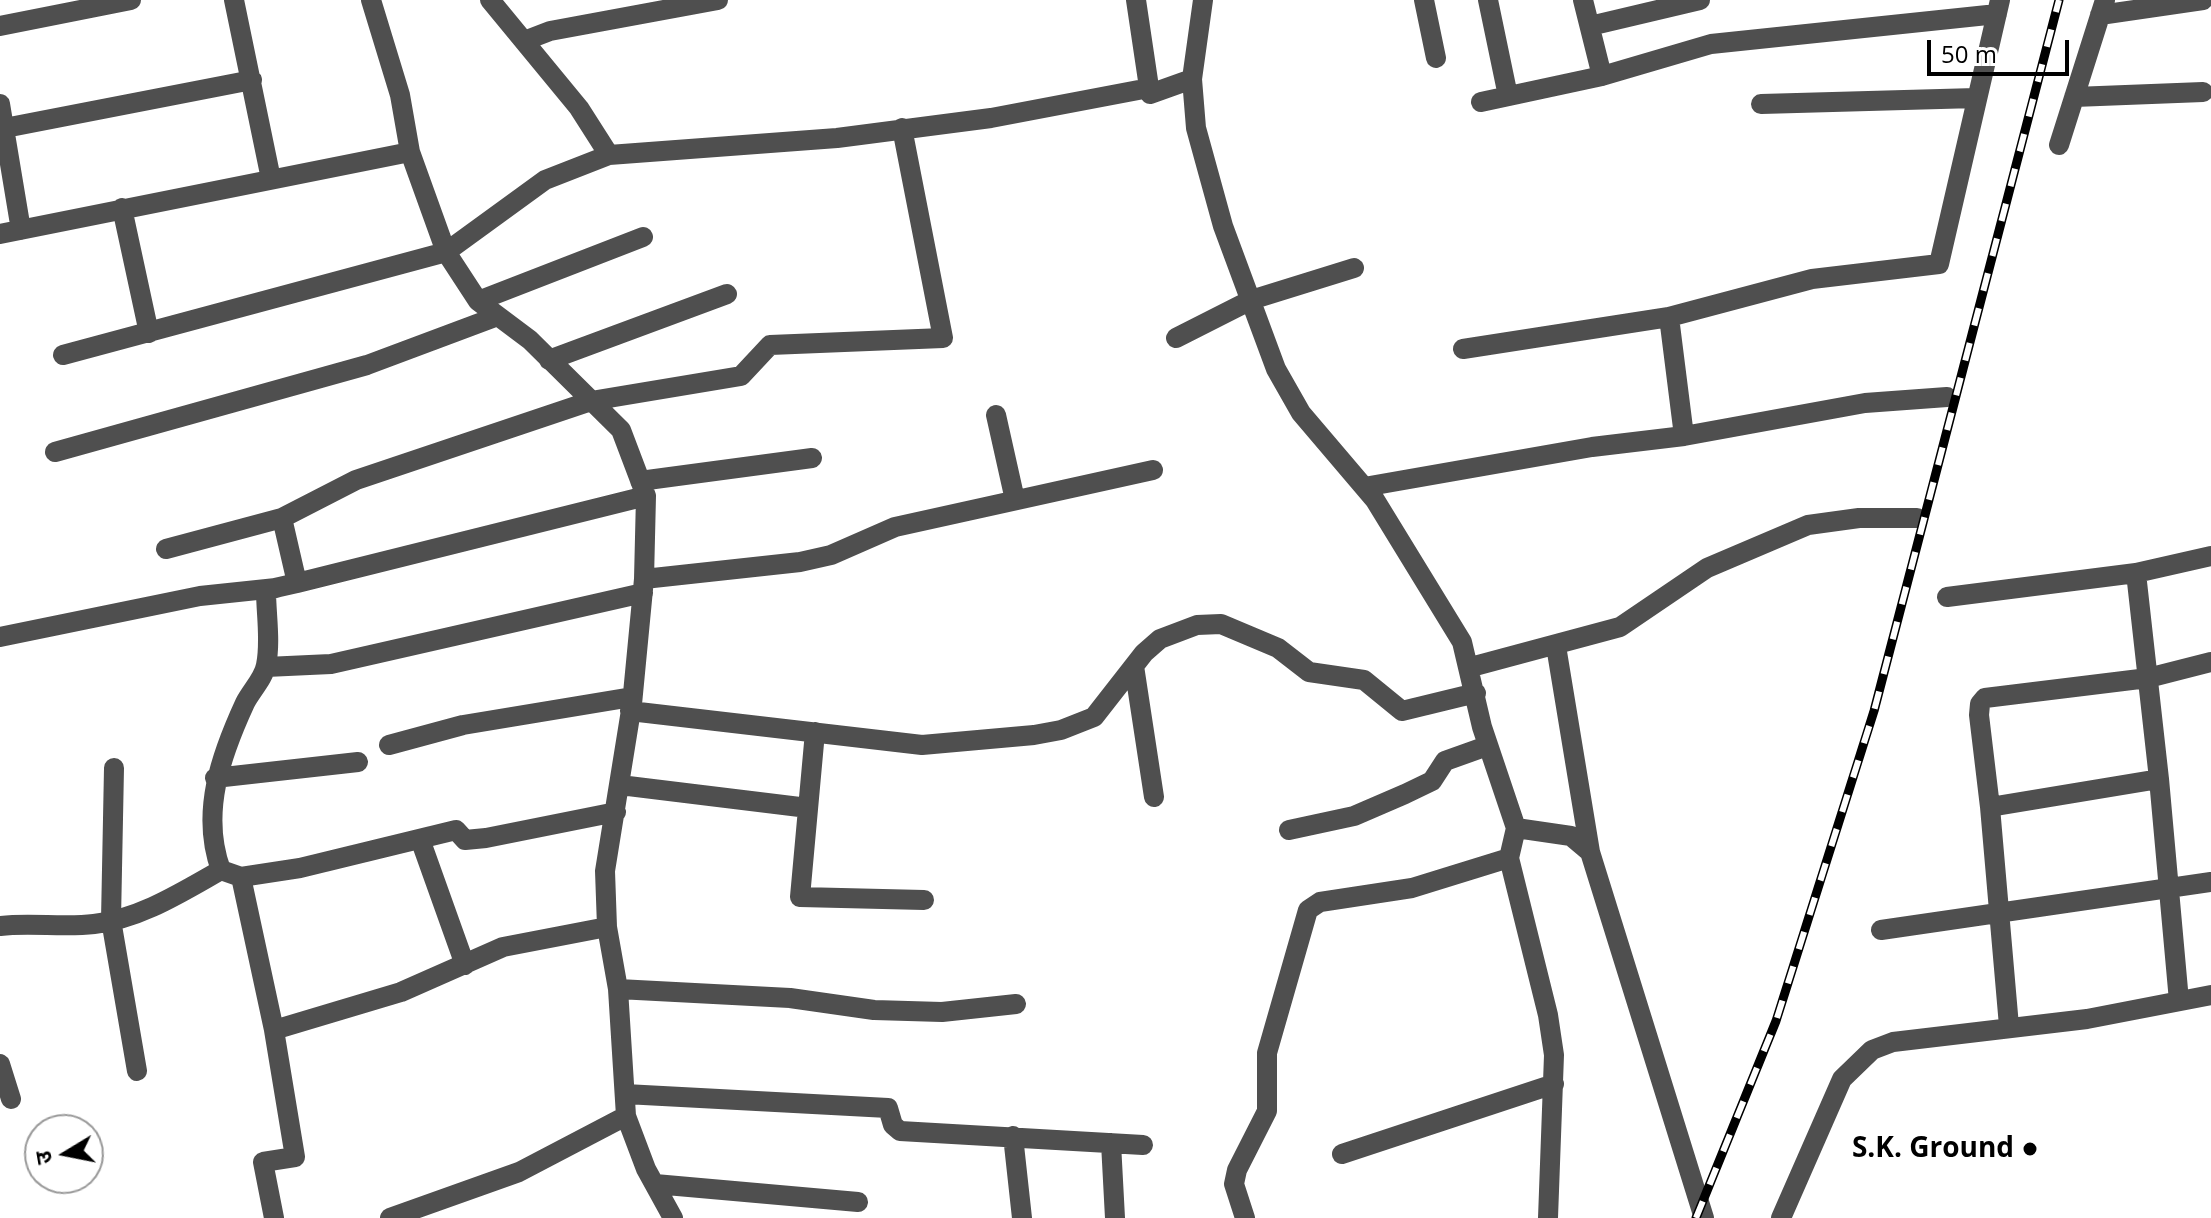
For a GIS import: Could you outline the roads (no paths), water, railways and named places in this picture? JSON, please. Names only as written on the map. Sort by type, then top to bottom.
[{"type":"street","points":[[0,26],[131,0]]},
{"type":"street","points":[[234,0],[271,179]]},
{"type":"street","points":[[371,0],[400,95],[410,152],[446,252],[478,301],[549,360],[621,430],[643,488],[643,586],[631,704],[605,871],[607,927],[618,989],[626,1116],[673,1218]]},
{"type":"street","points":[[490,0],[579,108],[609,155]]},
{"type":"street","points":[[524,41],[550,31],[718,0]]},
{"type":"street","points":[[1136,0],[1150,94],[1192,79]]},
{"type":"street","points":[[1203,0],[1192,79],[1196,128],[1206,174],[1276,369],[1301,413],[1364,487],[1462,642],[1471,667],[1487,746],[1516,828],[1509,858],[1548,1015],[1554,1084],[1548,1218]]},
{"type":"street","points":[[1424,0],[1436,58]]},
{"type":"street","points":[[1488,0],[1508,96]]},
{"type":"street","points":[[1583,0],[1602,76]]},
{"type":"street","points":[[1590,26],[1700,0]]},
{"type":"street","points":[[2059,145],[2103,8],[2203,0]]},
{"type":"street","points":[[1463,349],[1669,317],[1812,279],[1939,264],[1998,7],[1711,44],[1602,76],[1481,102]]},
{"type":"street","points":[[2,128],[252,80]]},
{"type":"street","points":[[63,355],[446,252],[545,180],[609,155],[837,138],[991,118],[1149,88]]},
{"type":"street","points":[[2074,97],[2203,92]]},
{"type":"street","points":[[1761,104],[1976,98]]},
{"type":"street","points":[[0,104],[21,230]]},
{"type":"street","points":[[166,549],[282,518],[356,480],[591,401],[741,376],[770,345],[943,338],[902,128]]},
{"type":"street","points":[[0,234],[410,152]]},
{"type":"street","points":[[122,208],[149,333]]},
{"type":"street","points":[[478,301],[643,237]]},
{"type":"street","points":[[1176,338],[1251,300],[1354,268]]},
{"type":"street","points":[[549,360],[727,294]]},
{"type":"street","points":[[55,452],[367,365],[498,316]]},
{"type":"street","points":[[1669,317],[1684,436]]},
{"type":"street","points":[[1364,487],[1592,447],[1684,436],[1865,403],[1947,397]]},
{"type":"street","points":[[996,415],[1015,500]]},
{"type":"street","points":[[221,870],[215,854],[212,808],[215,778],[246,702],[266,667],[266,590],[643,488],[812,458]]},
{"type":"street","points":[[266,667],[331,664],[643,586],[800,562],[831,555],[895,527],[1153,470]]},
{"type":"street","points":[[282,518],[297,583]]},
{"type":"street","points":[[1471,667],[1620,627],[1707,568],[1808,525],[1859,518],[1917,518]]},
{"type":"street","points":[[1947,597],[2136,573],[2211,556]]},
{"type":"street","points":[[2136,573],[2171,888],[2179,1001]]},
{"type":"street","points":[[0,637],[200,596],[276,588]]},
{"type":"street","points":[[389,745],[463,725],[631,704],[922,745],[1061,730],[1094,717],[1134,666],[1160,639],[1197,625],[1221,624],[1278,648],[1309,672],[1364,680],[1402,711],[1476,693]]},
{"type":"street","points":[[1556,646],[1590,852],[1704,1218]]},
{"type":"street","points":[[2009,1026],[1980,704],[1985,698],[2148,678],[2211,662]]},
{"type":"street","points":[[1134,666],[1154,797]]},
{"type":"street","points":[[815,732],[800,897],[924,900]]},
{"type":"street","points":[[1289,830],[1322,825],[1380,805],[1432,781],[1445,761],[1487,746]]},
{"type":"street","points":[[215,778],[358,762]]},
{"type":"street","points":[[114,768],[111,920],[137,1071]]},
{"type":"street","points":[[1990,807],[2159,779]]},
{"type":"street","points":[[620,785],[808,808]]},
{"type":"street","points":[[0,926],[28,922],[94,924],[166,901],[221,870],[241,877],[300,868],[456,830],[465,840],[486,838],[616,812]]},
{"type":"street","points":[[1516,828],[1571,836],[1590,852]]},
{"type":"street","points":[[420,839],[465,965]]},
{"type":"street","points":[[1245,1218],[1234,1184],[1237,1170],[1267,1111],[1267,1053],[1308,910],[1320,902],[1433,883],[1509,858]]},
{"type":"street","points":[[241,877],[274,1030],[295,1157],[263,1162],[274,1218]]},
{"type":"street","points":[[1881,930],[2211,882]]},
{"type":"street","points":[[274,1030],[389,996],[503,947],[607,927]]},
{"type":"street","points":[[618,989],[790,998],[874,1010],[942,1012],[1016,1004]]},
{"type":"street","points":[[1781,1218],[1842,1079],[1872,1050],[1893,1042],[2087,1019],[2211,995]]},
{"type":"street","points":[[0,1064],[11,1099]]},
{"type":"street","points":[[1342,1154],[1481,1111],[1554,1084]]},
{"type":"street","points":[[625,1094],[888,1108],[893,1125],[900,1131],[1143,1145]]},
{"type":"street","points":[[390,1218],[519,1172],[626,1116]]},
{"type":"street","points":[[1013,1136],[1022,1218]]},
{"type":"street","points":[[1111,1143],[1115,1218]]},
{"type":"street","points":[[655,1184],[858,1202]]},
{"type":"railway","points":[[1696,1218],[1776,1021],[1874,711],[2059,0]]},
{"type":"place","name":"S.K. Ground","points":[[2030,1149]]}]
